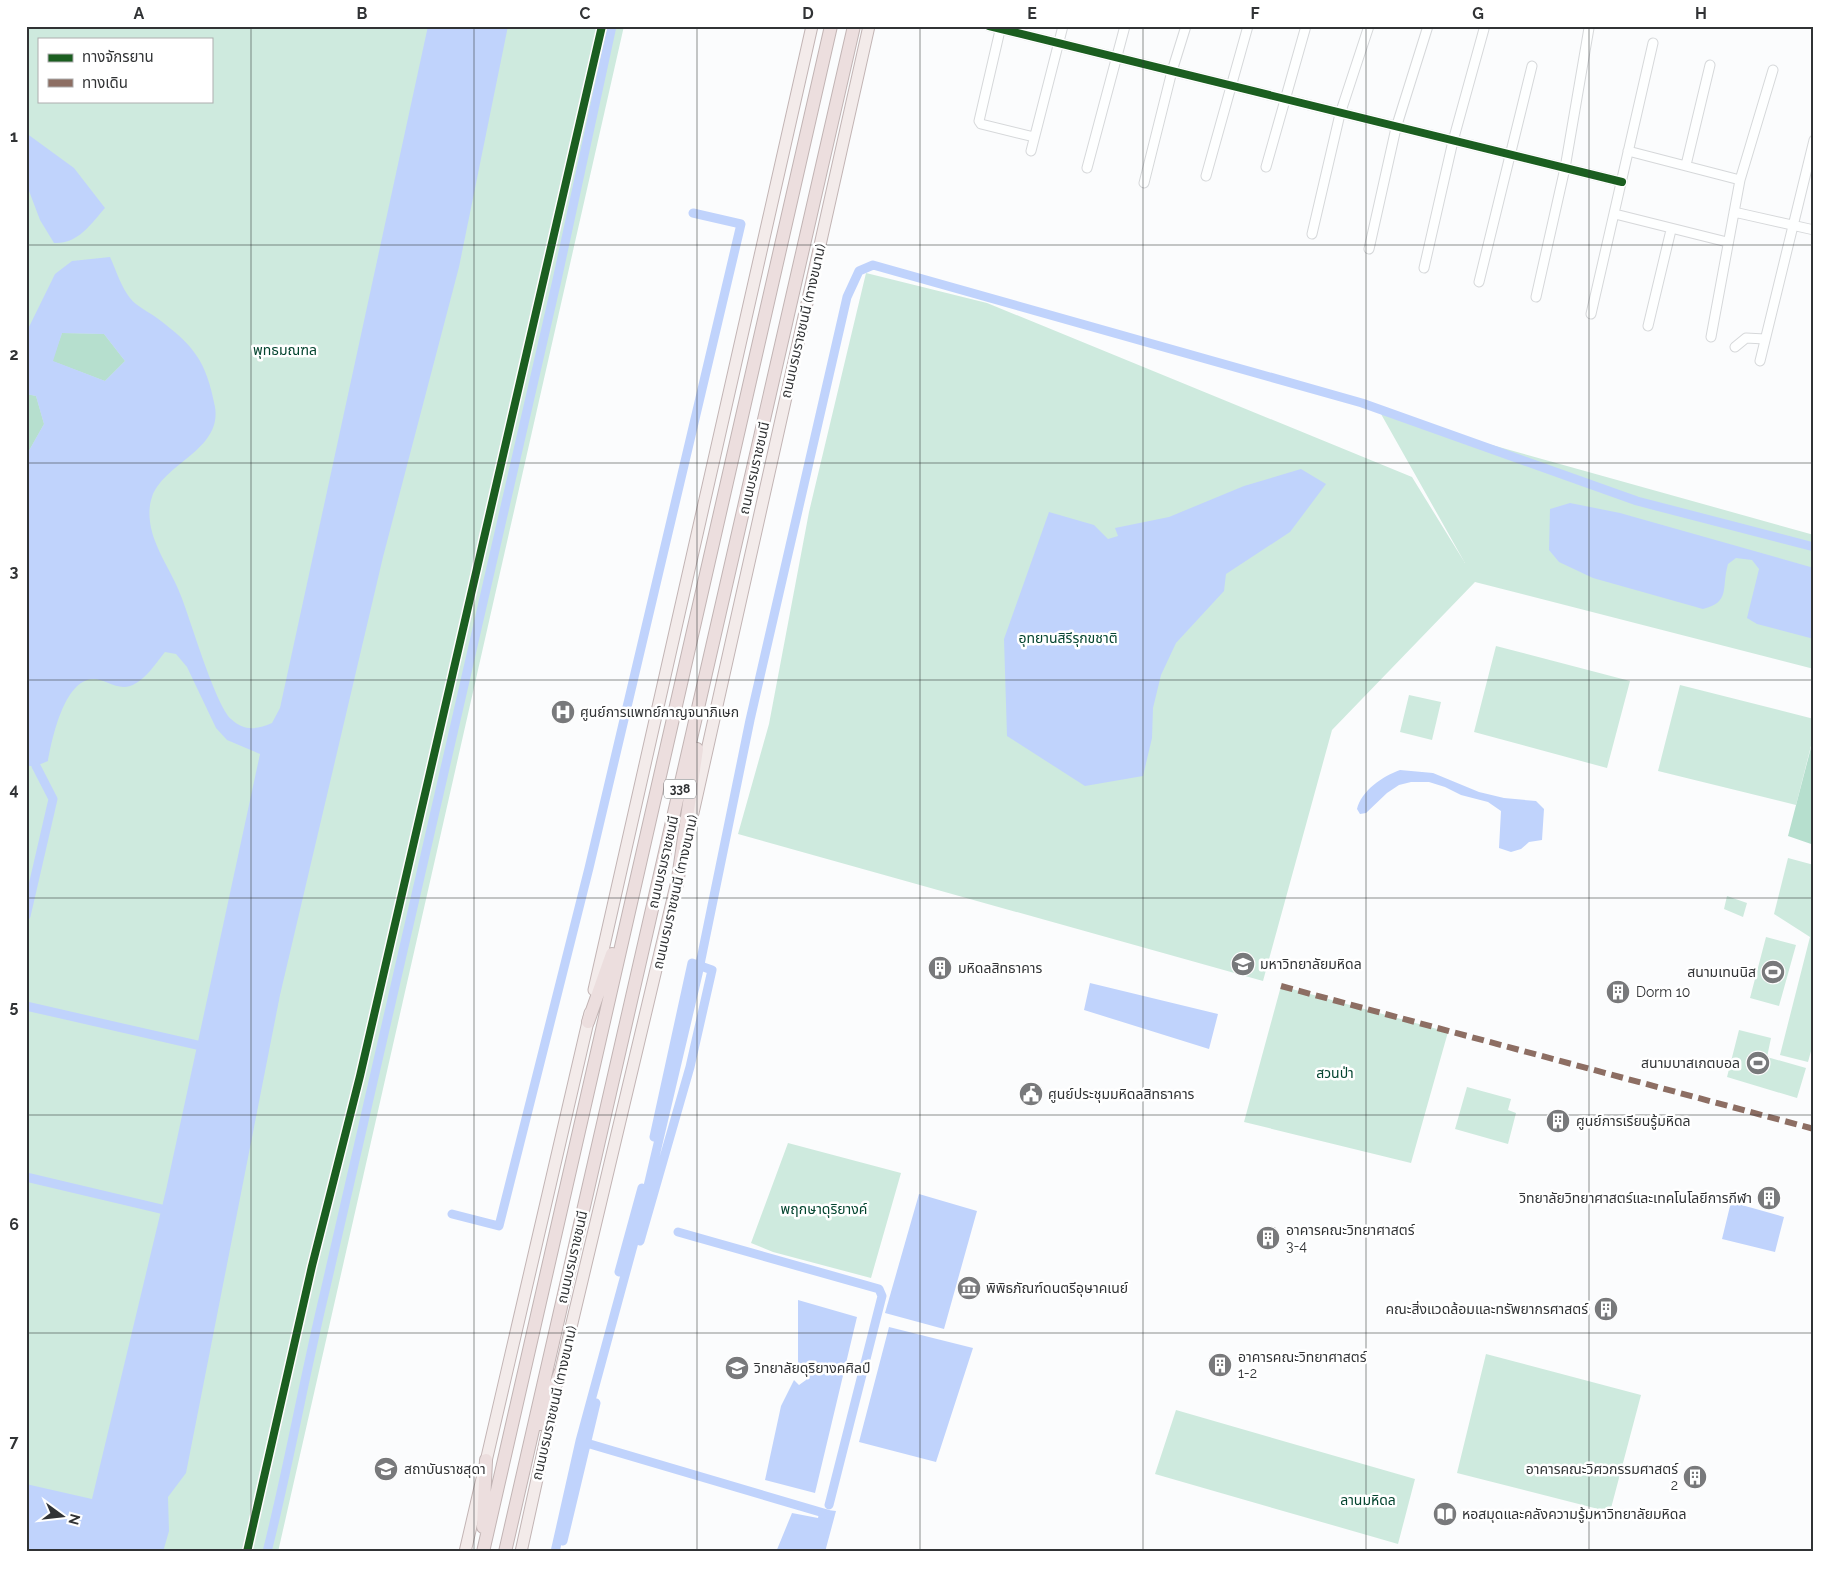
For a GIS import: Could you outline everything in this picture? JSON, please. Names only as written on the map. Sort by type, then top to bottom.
[{"type":"highway","name":"ถนนบรมราชชนนี","points":[[483,1552],[831,26]]},
{"type":"highway","name":"ถนนบรมราชชนนี","points":[[505,1552],[854,26]]},
{"type":"highway","points":[[677,885],[712,653]]},
{"type":"highway","points":[[588,1022],[642,856]]},
{"type":"highway","points":[[524,1465],[560,1373]]},
{"type":"highway","points":[[483,1552],[486,1460]]},
{"type":"main road","points":[[465,1552],[588,1022],[812,26]]},
{"type":"main road","name":"ถนนบรมราชชนนี (ทางขนาน)","points":[[521,1552],[560,1373],[677,885],[869,26]]},
{"type":"street","points":[[247,1552],[312,1266],[360,1076],[602,26]]},
{"type":"street","points":[[989,26],[1396,128],[1622,182]]},
{"type":"street","points":[[1030,151],[1063,26]]},
{"type":"street","points":[[1087,168],[1124,26]]},
{"type":"street","points":[[1144,183],[1172,72],[1186,26]]},
{"type":"street","points":[[1206,176],[1248,26]]},
{"type":"street","points":[[1266,167],[1306,26]]},
{"type":"street","points":[[1312,234],[1340,114],[1369,26]]},
{"type":"street","points":[[1369,249],[1396,128],[1428,26]]},
{"type":"street","points":[[1001,28],[979,121],[981,124],[1034,138]]},
{"type":"street","points":[[1424,268],[1453,141],[1484,28]]},
{"type":"street","points":[[1536,297],[1565,168],[1589,28]]},
{"type":"street","points":[[1591,314],[1652,43]]},
{"type":"street","points":[[1686,165],[1710,65]]},
{"type":"street","points":[[1479,282],[1532,66]]},
{"type":"street","points":[[1711,337],[1727,242],[1740,180],[1773,70]]},
{"type":"street","points":[[1760,361],[1814,140]]},
{"type":"street","points":[[1628,151],[1740,180]]},
{"type":"street","points":[[1734,212],[1814,230]]},
{"type":"street","points":[[1615,214],[1671,230],[1727,242]]},
{"type":"street","points":[[1648,326],[1671,230]]},
{"type":"street","points":[[1735,347],[1746,338],[1765,339]]},
{"type":"green space","name":"พุทธมณฑล","points":[[26,26],[624,26],[278,1552],[26,1552]]},
{"type":"green space","name":"อุทยานสิรีรุกขชาติ","points":[[866,273],[987,303],[1412,477],[1465,563],[1381,414],[1814,535],[1814,669],[1475,582],[1332,730],[1263,981],[738,834],[769,724],[809,512]]},
{"type":"green space","points":[[62,333],[104,334],[125,361],[105,381],[52,361]]},
{"type":"green space","points":[[26,394],[36,396],[44,424],[26,456]]},
{"type":"green space","points":[[1496,646],[1630,681],[1607,768],[1474,732]]},
{"type":"green space","points":[[1680,685],[1814,719],[1814,734],[1796,805],[1658,771]]},
{"type":"green space","points":[[1409,695],[1441,702],[1432,740],[1400,732]]},
{"type":"green space","points":[[1814,736],[1814,845],[1788,836]]},
{"type":"green space","points":[[1788,858],[1814,865],[1814,1040],[1808,1062],[1780,1055],[1810,937],[1774,914]]},
{"type":"green space","points":[[1727,896],[1747,903],[1743,917],[1724,909]]},
{"type":"green space","name":"สนามเทนนิส","points":[[1766,937],[1796,945],[1779,1006],[1750,998]]},
{"type":"green space","name":"สวนป่า","points":[[1281,986],[1448,1032],[1411,1163],[1244,1122]]},
{"type":"green space","name":"สนามบาสเกตบอล","points":[[1739,1030],[1771,1038],[1767,1057],[1806,1068],[1797,1098],[1727,1077]]},
{"type":"green space","points":[[1467,1087],[1511,1099],[1508,1110],[1516,1113],[1508,1144],[1455,1129]]},
{"type":"green space","name":"พฤกษาดุริยางค์","points":[[788,1143],[901,1173],[871,1278],[773,1252],[751,1243]]},
{"type":"green space","points":[[1486,1354],[1641,1395],[1610,1512],[1457,1473]]},
{"type":"green space","name":"ลานมหิดล","points":[[1176,1410],[1415,1479],[1398,1544],[1155,1474]]},
{"type":"water","points":[[428,26],[508,26],[459,267],[383,557],[280,995],[186,1473],[168,1497],[169,1531],[163,1552],[26,1552],[26,1484],[92,1499],[166,1190],[260,754],[227,740],[216,728],[187,667],[176,654],[165,652],[145,676],[135,684],[120,687],[93,679],[83,682],[74,689],[61,712],[48,761],[36,766],[26,766],[26,456],[44,424],[36,396],[26,394],[26,333],[55,274],[72,261],[110,257],[121,284],[130,298],[180,337],[196,355],[202,366],[215,407],[215,422],[210,434],[201,445],[158,485],[152,497],[150,508],[152,531],[178,589],[218,697],[231,719],[241,726],[250,728],[261,727],[272,723],[280,708]],"holes":[[[62,333],[104,334],[125,361],[105,381],[53,361]]]},
{"type":"water","points":[[26,133],[74,168],[105,208],[89,227],[77,237],[54,243],[40,220],[26,183]]},
{"type":"water","points":[[1301,469],[1326,484],[1290,532],[1226,574],[1224,591],[1176,643],[1161,675],[1153,708],[1152,738],[1143,776],[1085,786],[1007,736],[1004,639],[1049,512],[1094,525],[1108,539],[1118,536],[1115,528],[1169,517],[1244,486]]},
{"type":"water","points":[[1570,503],[1620,513],[1814,568],[1814,639],[1757,624],[1747,618],[1759,569],[1752,560],[1736,558],[1728,564],[1721,598],[1712,606],[1703,609],[1593,578],[1559,562],[1549,550],[1550,509]]},
{"type":"water","points":[[1400,770],[1433,773],[1479,792],[1504,798],[1536,801],[1544,809],[1542,840],[1529,842],[1521,849],[1511,852],[1499,848],[1501,811],[1488,802],[1461,795],[1429,782],[1411,782],[1399,785],[1387,793],[1366,813],[1360,814],[1357,809],[1359,802],[1368,790],[1380,780]]},
{"type":"water","points":[[1090,983],[1218,1014],[1209,1049],[1084,1010]]},
{"type":"water","points":[[919,1194],[977,1211],[944,1329],[885,1313]]},
{"type":"water","points":[[1731,1202],[1784,1217],[1775,1252],[1722,1239]]},
{"type":"water","points":[[798,1300],[857,1317],[815,1493],[765,1480],[781,1406],[794,1380],[799,1385],[806,1380],[805,1372],[798,1372]]},
{"type":"water","points":[[889,1327],[973,1348],[936,1462],[859,1442]]},
{"type":"water","points":[[820,1509],[836,1511],[825,1552],[776,1552],[792,1513],[818,1518]]},
{"type":"waterway","points":[[267,1552],[317,1324],[564,248],[612,26]]},
{"type":"waterway","points":[[452,1214],[499,1226],[589,868],[741,224],[693,213]]},
{"type":"waterway","points":[[555,1552],[580,1441],[640,1220],[698,974],[750,720],[847,297],[859,271],[873,265],[1362,403],[1637,501],[1814,547]]},
{"type":"waterway","points":[[26,916],[53,799],[36,766]]},
{"type":"waterway","points":[[640,1241],[690,1067],[712,970],[692,963],[654,1137]]},
{"type":"waterway","points":[[26,1006],[197,1045]]},
{"type":"waterway","points":[[26,1177],[161,1209]]},
{"type":"waterway","points":[[619,1272],[642,1188]]},
{"type":"waterway","points":[[678,1232],[879,1289],[882,1296],[829,1505]]},
{"type":"waterway","points":[[563,1541],[596,1403]]},
{"type":"waterway","points":[[583,1442],[827,1514]]},
{"type":"marked path","points":[[1281,986],[1814,1129]]},
{"type":"cycle path","points":[[247,1552],[312,1266],[360,1076],[602,26]]},
{"type":"cycle path","points":[[989,26],[1622,182]]},
{"type":"place","name":"ศูนย์การแพทย์กาญจนาภิเษก","points":[[563,712]]},
{"type":"place","name":"มหาวิทยาลัยมหิดล","points":[[1243,964]]},
{"type":"place","name":"มหิดลสิทธาคาร","points":[[940,968]]},
{"type":"place","name":"สนามเทนนิส","points":[[1773,972]]},
{"type":"place","name":"Dorm 10","points":[[1618,992]]},
{"type":"place","name":"สนามบาสเกตบอล","points":[[1758,1063]]},
{"type":"place","name":"ศูนย์ประชุมมหิดลสิทธาคาร","points":[[1031,1094]]},
{"type":"place","name":"ศูนย์การเรียนรู้มหิดล","points":[[1558,1121]]},
{"type":"place","name":"วิทยาลัยวิทยาศาสตร์และเทคโนโลยีการกีฬา","points":[[1769,1198]]},
{"type":"place","name":"อาคารคณะวิทยาศาสตร์ 3-4","points":[[1268,1238]]},
{"type":"place","name":"พิพิธภัณฑ์ดนตรีอุษาคเนย์","points":[[969,1288]]},
{"type":"place","name":"คณะสิ่งแวดล้อมและทรัพยากรศาสตร์","points":[[1606,1309]]},
{"type":"place","name":"อาคารคณะวิทยาศาสตร์ 1-2","points":[[1220,1365]]},
{"type":"place","name":"วิทยาลัยดุริยางคศิลป์","points":[[737,1368]]},
{"type":"place","name":"สถาบันราชสุดา","points":[[386,1469]]},
{"type":"place","name":"อาคารคณะวิศวกรรมศาสตร์ 2","points":[[1695,1477]]},
{"type":"place","name":"หอสมุดและคลังความรู้มหาวิทยาลัยมหิดล","points":[[1445,1514]]}]
